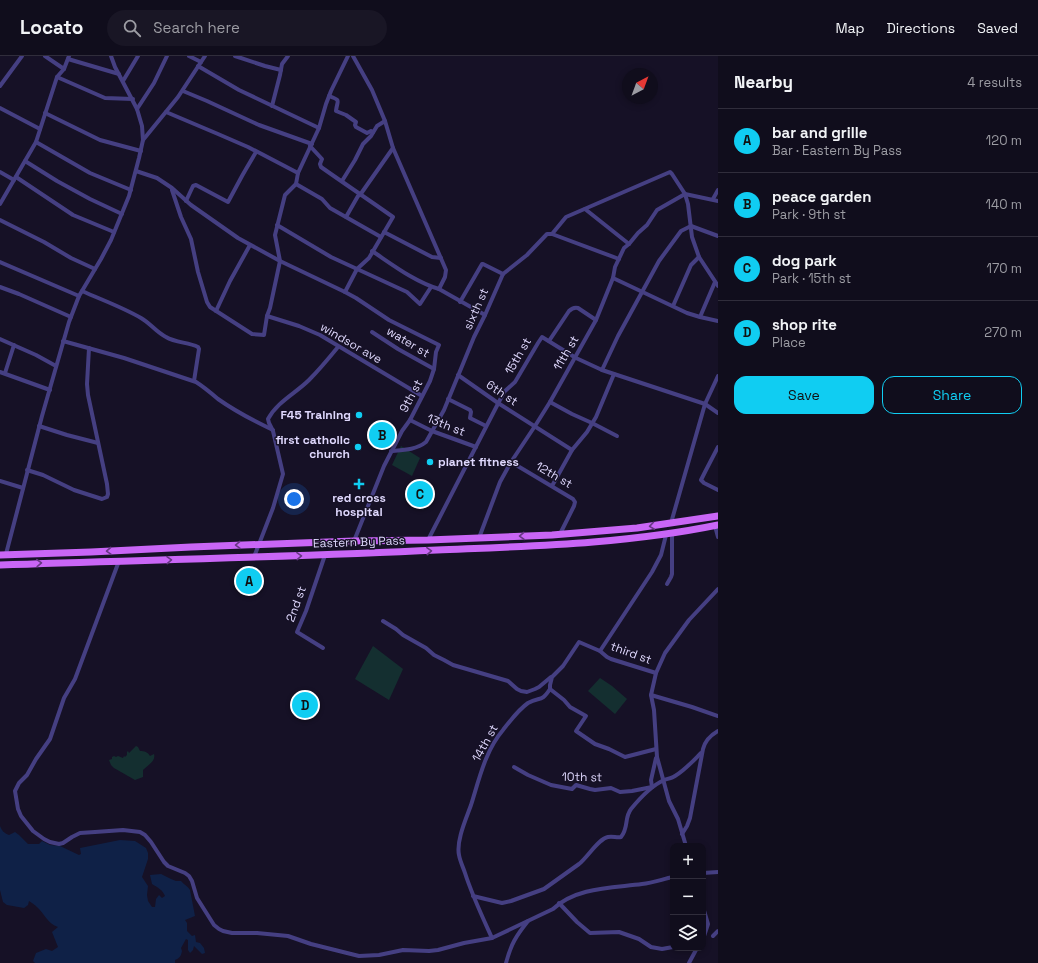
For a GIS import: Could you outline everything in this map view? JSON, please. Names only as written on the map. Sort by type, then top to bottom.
[{"type":"main road","name":"Eastern By Pass","points":[[3,554],[91,552],[191,546],[428,540],[560,534],[637,528],[718,516]]},
{"type":"main road","name":"Eastern By Pass","points":[[0,565],[325,555],[583,543],[669,534],[716,526]]},
{"type":"street","points":[[0,86],[22,56]]},
{"type":"street","points":[[45,56],[64,68]]},
{"type":"street","points":[[3,554],[23,488],[56,366],[79,296],[101,259],[122,214],[131,190],[141,151],[143,140],[142,126],[137,109],[111,56]]},
{"type":"street","points":[[123,81],[138,56]]},
{"type":"street","points":[[137,109],[154,83],[167,56]]},
{"type":"street","points":[[189,56],[239,90],[319,128]]},
{"type":"street","points":[[143,140],[182,91],[206,56]]},
{"type":"street","points":[[235,56],[281,70]]},
{"type":"street","points":[[272,106],[281,70],[282,56]]},
{"type":"street","points":[[282,64],[288,56]]},
{"type":"street","points":[[172,188],[191,239],[198,272],[210,308],[252,334],[264,335],[280,261],[275,235],[285,195],[296,184],[298,174],[319,128],[329,96],[348,56]]},
{"type":"street","points":[[353,56],[372,90],[385,121],[393,148],[446,270],[445,278],[439,289]]},
{"type":"street","points":[[0,204],[36,142],[57,77],[69,58],[119,74]]},
{"type":"street","points":[[57,77],[105,98],[133,99]]},
{"type":"street","points":[[136,171],[157,178],[224,229],[250,245],[345,292],[357,269],[369,258],[393,217],[321,167],[320,164],[322,159],[311,145],[259,125],[182,91]]},
{"type":"street","points":[[329,96],[335,97],[338,102],[336,111],[346,115],[356,122],[356,127],[367,133],[371,131],[374,132]]},
{"type":"street","points":[[0,108],[40,129]]},
{"type":"street","points":[[166,112],[218,134],[298,174]]},
{"type":"street","points":[[45,113],[100,140],[141,151]]},
{"type":"street","points":[[342,181],[363,144],[374,132],[377,126],[385,121]]},
{"type":"street","points":[[36,142],[90,173],[131,190]]},
{"type":"street","points":[[346,218],[358,196],[393,148]]},
{"type":"street","points":[[186,201],[193,186],[196,185],[228,202],[256,152]]},
{"type":"street","points":[[25,161],[56,181],[122,214]]},
{"type":"street","points":[[0,172],[15,178],[73,215],[114,232]]},
{"type":"street","name":"sixth st","points":[[391,451],[415,448],[426,442],[444,410],[474,337],[485,316],[503,274],[527,255],[547,234],[552,234],[566,217],[668,172],[672,174],[685,194]]},
{"type":"street","points":[[296,184],[322,198],[330,208],[346,218],[381,237]]},
{"type":"street","points":[[712,199],[718,190]]},
{"type":"street","points":[[718,201],[685,194],[688,204],[692,237],[699,257],[718,286]]},
{"type":"street","name":"11th st","points":[[479,538],[500,482],[511,462],[550,402],[596,320],[613,278],[615,267],[624,248],[647,225],[657,210],[685,194]]},
{"type":"street","points":[[585,209],[629,244]]},
{"type":"street","points":[[0,220],[44,242],[71,258],[95,269]]},
{"type":"street","points":[[277,225],[331,257],[407,292],[420,304],[431,287]]},
{"type":"street","points":[[602,370],[618,336],[659,261],[681,231],[691,226],[718,236]]},
{"type":"street","points":[[384,232],[432,257],[440,258]]},
{"type":"street","points":[[552,234],[619,259]]},
{"type":"street","points":[[216,311],[230,281],[250,245]]},
{"type":"street","points":[[372,251],[431,287],[439,289],[485,316]]},
{"type":"street","points":[[673,306],[691,266],[699,257]]},
{"type":"street","points":[[0,262],[79,296]]},
{"type":"street","points":[[460,302],[482,264],[503,274]]},
{"type":"street","points":[[613,278],[687,313],[718,321]]},
{"type":"street","points":[[700,317],[715,282]]},
{"type":"street","points":[[0,287],[72,317]]},
{"type":"street","points":[[82,290],[143,319],[166,338],[198,347],[199,349],[194,382]]},
{"type":"street","name":"9th st","points":[[345,292],[389,320],[439,345],[436,352],[434,369],[426,390],[391,451],[354,541]]},
{"type":"street","points":[[549,341],[569,310],[574,307],[596,320]]},
{"type":"street","name":"windsor ave","points":[[267,316],[299,326],[320,335],[422,396]]},
{"type":"street","name":"water st","points":[[372,332],[398,349],[434,369]]},
{"type":"street","name":"15th st","points":[[428,540],[504,392],[515,382],[542,337],[576,358],[602,370],[705,404],[718,413]]},
{"type":"street","points":[[0,339],[36,355],[56,366]]},
{"type":"street","points":[[64,341],[124,358],[194,382],[206,388],[218,399],[245,416],[273,431]]},
{"type":"street","points":[[14,345],[2,372],[50,390]]},
{"type":"street","points":[[254,557],[273,508],[283,474],[273,431],[268,419],[278,406],[308,381],[338,347]]},
{"type":"street","points":[[28,470],[43,475],[74,490],[102,499],[105,499],[108,494],[88,395],[87,378],[89,348]]},
{"type":"street","points":[[552,486],[572,450],[587,432],[596,417],[614,374]]},
{"type":"street","name":"6th st","points":[[458,375],[498,403],[572,450]]},
{"type":"street","points":[[671,523],[705,404],[718,376]]},
{"type":"street","points":[[448,399],[470,410],[470,418],[486,426]]},
{"type":"street","points":[[550,402],[617,436]]},
{"type":"street","name":"13th st","points":[[410,420],[432,431],[476,447]]},
{"type":"street","points":[[39,426],[98,443]]},
{"type":"street","points":[[718,447],[702,480],[704,483],[718,490]]},
{"type":"street","name":"12th st","points":[[511,462],[571,497],[575,502],[560,534]]},
{"type":"street","points":[[0,481],[23,488]]},
{"type":"street","points":[[716,526],[718,537]]},
{"type":"street","points":[[667,584],[672,574],[669,534]]},
{"type":"street","points":[[383,622],[444,660],[508,681],[517,689],[527,692],[539,688],[552,677],[563,666],[579,642],[600,651],[652,572],[661,555],[669,534]]},
{"type":"street","name":"2nd st","points":[[323,648],[296,632],[306,611],[325,555]]},
{"type":"street","points":[[119,561],[75,680],[64,698],[50,739],[15,791],[18,809],[21,816],[33,830],[44,839],[59,844],[80,833],[123,830],[140,832],[151,842],[168,866],[189,876],[197,898],[214,925],[219,929],[232,933],[256,933],[288,936],[311,944],[359,956],[379,955],[403,950],[438,950],[492,938],[553,909],[559,903],[572,896],[594,891],[645,884],[670,878]]},
{"type":"street","points":[[685,843],[678,819],[669,802],[657,757],[654,710],[651,695],[656,673],[665,653],[690,620],[718,589]]},
{"type":"street","name":"third st","points":[[600,651],[611,659],[656,673]]},
{"type":"street","points":[[552,677],[550,689],[570,707],[586,716],[576,731],[595,744],[625,757],[656,749]]},
{"type":"street","name":"14th st","points":[[492,938],[473,896],[459,855],[461,835],[480,774],[489,752],[498,736],[520,710],[528,703],[542,699],[546,696],[550,689]]},
{"type":"street","points":[[651,695],[718,716]]},
{"type":"street","points":[[682,834],[690,818],[704,744],[718,731]]},
{"type":"street","points":[[473,896],[502,903],[512,901],[544,889],[585,859],[601,841],[607,837],[622,837],[627,827],[626,819],[630,810],[636,803],[652,787],[675,776],[701,754]]},
{"type":"street","points":[[652,787],[651,780],[657,757]]},
{"type":"street","name":"10th st","points":[[514,767],[544,782],[558,787],[572,789],[576,785],[595,790],[609,787],[620,792],[652,787]]},
{"type":"street","points":[[706,873],[718,872]]},
{"type":"street","points":[[559,903],[590,932],[619,932],[639,939],[651,947],[662,949],[670,948]]},
{"type":"street","points":[[706,917],[708,924],[706,930]]},
{"type":"street","points":[[506,963],[509,951],[517,935],[530,920]]},
{"type":"street","points":[[713,936],[718,931]]},
{"type":"street","points":[[689,963],[695,951]]},
{"type":"green space","points":[[379,426],[391,432],[385,445],[374,439]]},
{"type":"green space","points":[[401,446],[420,458],[412,476],[392,465]]},
{"type":"green space","points":[[415,479],[432,489],[430,498],[423,510],[406,501]]},
{"type":"green space","points":[[373,646],[403,669],[389,700],[355,679]]},
{"type":"green space","points":[[600,678],[627,699],[615,714],[588,691]]},
{"type":"green space","points":[[136,746],[140,751],[146,752],[150,756],[154,754],[154,759],[143,770],[143,777],[135,780],[114,768],[109,760],[114,756],[125,757],[128,751],[129,753]]},
{"type":"water","points":[[0,826],[2,831],[9,835],[15,832],[28,844],[39,844],[42,841],[50,845],[60,846],[79,855],[81,854],[80,848],[120,840],[135,841],[146,848],[148,853],[148,859],[142,877],[148,886],[148,901],[152,907],[155,907],[156,899],[159,895],[162,898],[165,896],[161,890],[152,884],[150,875],[161,874],[176,881],[181,881],[187,886],[190,890],[195,916],[185,920],[187,923],[187,931],[192,936],[195,935],[196,942],[200,943],[204,948],[205,953],[202,954],[194,946],[190,953],[188,950],[188,940],[186,939],[181,948],[181,956],[175,960],[175,963],[35,963],[33,961],[36,953],[46,949],[52,951],[58,947],[52,932],[58,927],[51,923],[40,909],[29,901],[28,905],[24,908],[7,905],[3,902],[0,890]]},
{"type":"place","name":"F45 Training","points":[[359,415]]},
{"type":"place","name":"peace garden","points":[[382,435]]},
{"type":"place","name":"first catholic church","points":[[358,447]]},
{"type":"place","name":"planet fitness","points":[[430,462]]},
{"type":"place","name":"red cross hospital","points":[[359,484]]},
{"type":"place","name":"dog park","points":[[420,494]]},
{"type":"place","name":"bar and grille","points":[[249,581]]},
{"type":"place","name":"shop rite","points":[[305,705]]}]
